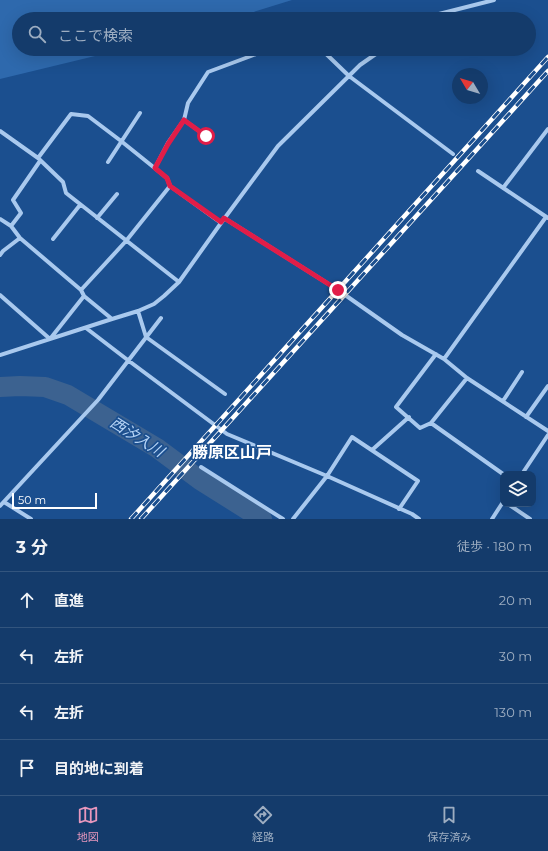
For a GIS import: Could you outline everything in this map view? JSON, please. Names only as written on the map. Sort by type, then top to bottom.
[{"type":"street","points":[[447,12],[494,0]]},
{"type":"street","points":[[155,168],[168,144],[184,120],[188,103],[208,72],[252,56]]},
{"type":"street","points":[[328,56],[349,76],[453,154]]},
{"type":"street","points":[[0,355],[138,311],[154,304],[164,296],[179,282],[221,222],[278,146],[360,65],[373,56]]},
{"type":"street","points":[[11,226],[21,213],[13,200],[39,159],[71,114],[88,116],[167,178],[170,186],[221,222]]},
{"type":"street","points":[[108,162],[140,114]]},
{"type":"street","points":[[184,120],[206,136]]},
{"type":"street","points":[[503,188],[548,129]]},
{"type":"street","points":[[0,131],[39,159],[63,182],[66,193],[80,205],[179,282]]},
{"type":"street","points":[[444,359],[547,218],[478,171]]},
{"type":"street","points":[[81,290],[126,241],[170,186]]},
{"type":"street","points":[[97,218],[117,194]]},
{"type":"street","points":[[53,239],[80,205]]},
{"type":"street","points":[[224,218],[338,290],[402,335],[444,359],[467,378],[548,431]]},
{"type":"street","points":[[0,219],[11,226],[20,238],[81,290],[84,296],[112,319]]},
{"type":"street","points":[[0,255],[20,238]]},
{"type":"street","points":[[0,295],[50,339]]},
{"type":"street","points":[[50,339],[84,296]]},
{"type":"street","points":[[138,311],[146,337],[225,394]]},
{"type":"street","points":[[0,506],[98,400],[161,318]]},
{"type":"street","points":[[86,328],[227,434],[327,476],[412,514],[419,519]]},
{"type":"street","points":[[436,354],[396,407],[420,428],[431,423],[467,378]]},
{"type":"street","points":[[503,401],[522,372]]},
{"type":"street","points":[[526,416],[548,386]]},
{"type":"street","points":[[372,450],[409,417]]},
{"type":"street","points":[[431,423],[500,472]]},
{"type":"street","points":[[524,471],[548,435]]},
{"type":"street","points":[[294,519],[327,476],[352,437],[418,481],[399,509]]},
{"type":"street","points":[[201,467],[283,519]]},
{"type":"street","points":[[4,502],[31,519]]},
{"type":"street","points":[[492,519],[500,507]]},
{"type":"street","points":[[512,507],[530,519]]},
{"type":"shaded area","points":[[0,0],[292,0],[253,12],[12,12],[12,56],[95,56],[0,79]]},
{"type":"waterway","name":"西汐入川","points":[[0,387],[45,387],[68,395],[157,448],[200,480],[262,519]]},
{"type":"railway","points":[[131,519],[548,57]]},
{"type":"railway","points":[[141,519],[548,71]]},
{"type":"district","name":"勝原区山戸","points":[[232,452]]},
{"type":"route","points":[[206,136],[184,120],[168,144],[155,168],[167,178],[170,186],[221,222],[224,218],[338,290]]}]
